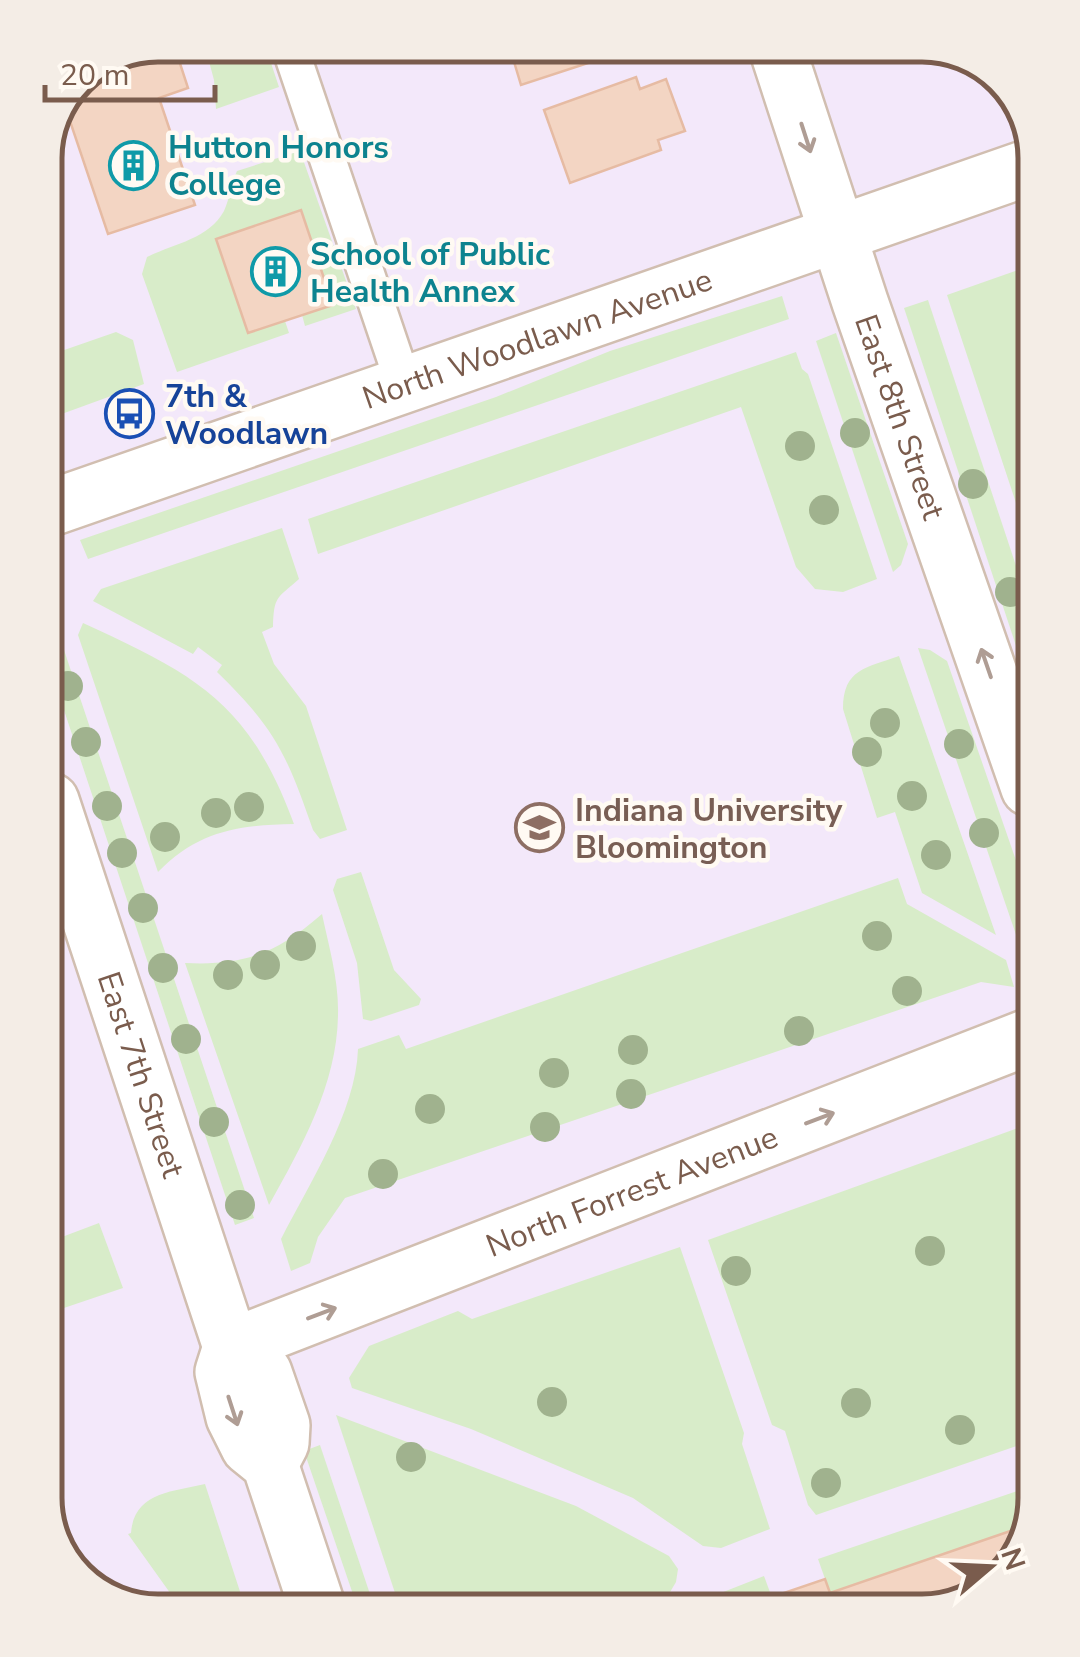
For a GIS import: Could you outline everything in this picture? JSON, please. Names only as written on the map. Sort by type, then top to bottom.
[{"type":"street","name":"East 8th Street","points":[[782,63],[1018,756]]},
{"type":"street","name":"North Woodlawn Avenue","points":[[63,504],[1018,171]]},
{"type":"street","name":"East 7th Street","points":[[62,836],[230,1347],[223,1372],[234,1416],[249,1448],[270,1464],[313,1594]]},
{"type":"street","name":"North Forrest Avenue","points":[[230,1347],[1018,1041]]},
{"type":"lane","points":[[295,62],[404,385]]},
{"type":"shaded area","name":"Indiana University Bloomington","points":[[928,63],[953,68],[975,79],[994,95],[1008,116],[1018,158],[1018,1499],[1008,1541],[985,1571],[964,1585],[934,1594],[152,1594],[127,1589],[105,1578],[86,1562],[72,1541],[62,1499],[63,152],[70,121],[90,90],[121,70],[139,64]]},
{"type":"green space","points":[[209,62],[271,62],[279,87],[216,109]]},
{"type":"green space","points":[[300,151],[356,309],[305,326],[302,315],[333,305],[301,210],[217,238],[248,333],[285,321],[289,333],[177,372],[142,274],[147,257],[209,228],[224,211],[237,171]]},
{"type":"green space","points":[[1018,270],[1018,509],[947,295]]},
{"type":"green space","points":[[782,296],[789,319],[88,559],[80,540],[496,397],[610,351]]},
{"type":"green space","points":[[928,300],[1018,572],[1018,652],[904,308]]},
{"type":"green space","points":[[116,332],[133,340],[144,384],[63,414],[63,350]]},
{"type":"green space","points":[[836,333],[908,544],[901,565],[893,572],[816,341]]},
{"type":"green space","points":[[796,352],[808,374],[877,579],[843,592],[815,589],[796,567],[741,407],[318,554],[308,519]]},
{"type":"green space","points":[[282,528],[299,579],[278,598],[273,627],[262,632],[274,664],[306,706],[347,830],[320,839],[277,744],[253,710],[217,672],[222,665],[198,647],[193,654],[93,601],[101,589]]},
{"type":"green space","points":[[83,623],[157,659],[214,697],[258,748],[294,824],[220,833],[188,847],[158,872],[78,635]]},
{"type":"green space","points":[[63,646],[254,1218],[235,1225],[63,706]]},
{"type":"green space","points":[[918,648],[930,650],[947,661],[1018,866],[1018,941]]},
{"type":"green space","points":[[899,656],[996,935],[922,893],[895,812],[877,818],[843,709],[844,695],[852,677],[859,672]]},
{"type":"green space","points":[[361,872],[394,970],[421,999],[419,1005],[371,1021],[363,1019],[357,963],[333,890],[337,879]]},
{"type":"green space","points":[[898,878],[907,904],[1006,960],[1014,987],[981,982],[345,1198],[318,1237],[310,1263],[291,1271],[281,1239],[340,1122],[358,1049],[399,1035],[406,1049]]},
{"type":"green space","points":[[322,914],[337,990],[336,1041],[316,1114],[269,1205],[185,963],[225,962],[259,954],[290,939]]},
{"type":"green space","points":[[1018,1128],[1018,1446],[816,1515],[808,1505],[785,1431],[772,1425],[708,1240]]},
{"type":"green space","points":[[99,1223],[123,1288],[62,1309],[62,1237]]},
{"type":"green space","points":[[680,1247],[744,1433],[742,1444],[770,1529],[721,1548],[703,1546],[633,1498],[471,1429],[352,1388],[349,1378],[369,1346],[458,1311],[472,1319]]},
{"type":"green space","points":[[336,1415],[576,1506],[669,1556],[678,1569],[669,1594],[395,1594]]},
{"type":"green space","points":[[320,1445],[370,1594],[353,1594],[304,1451]]},
{"type":"green space","points":[[205,1484],[241,1594],[171,1594],[128,1534],[139,1509],[168,1492]]},
{"type":"green space","points":[[1018,1491],[1012,1531],[830,1593],[818,1559]]},
{"type":"green space","points":[[764,1576],[771,1594],[718,1594]]},
{"type":"building","name":"Hutton Honors College","points":[[180,62],[188,88],[159,98],[195,205],[108,234],[70,121],[90,90],[121,70],[139,64]]},
{"type":"building","points":[[514,62],[589,63],[521,85]]},
{"type":"building","points":[[636,77],[640,89],[666,79],[685,131],[658,140],[661,150],[570,183],[544,110]]},
{"type":"building","name":"School of Public Health Annex","points":[[301,210],[333,305],[248,333],[216,239]]},
{"type":"building","points":[[1012,1531],[985,1571],[947,1591],[781,1594],[825,1579],[830,1593]]},
{"type":"place","name":"Hutton Honors College","points":[[133,165]]},
{"type":"place","name":"School of Public Health Annex","points":[[275,272]]},
{"type":"place","name":"7th & Woodlawn","points":[[130,414]]},
{"type":"place","name":"Indiana University Bloomington","points":[[540,828]]}]
